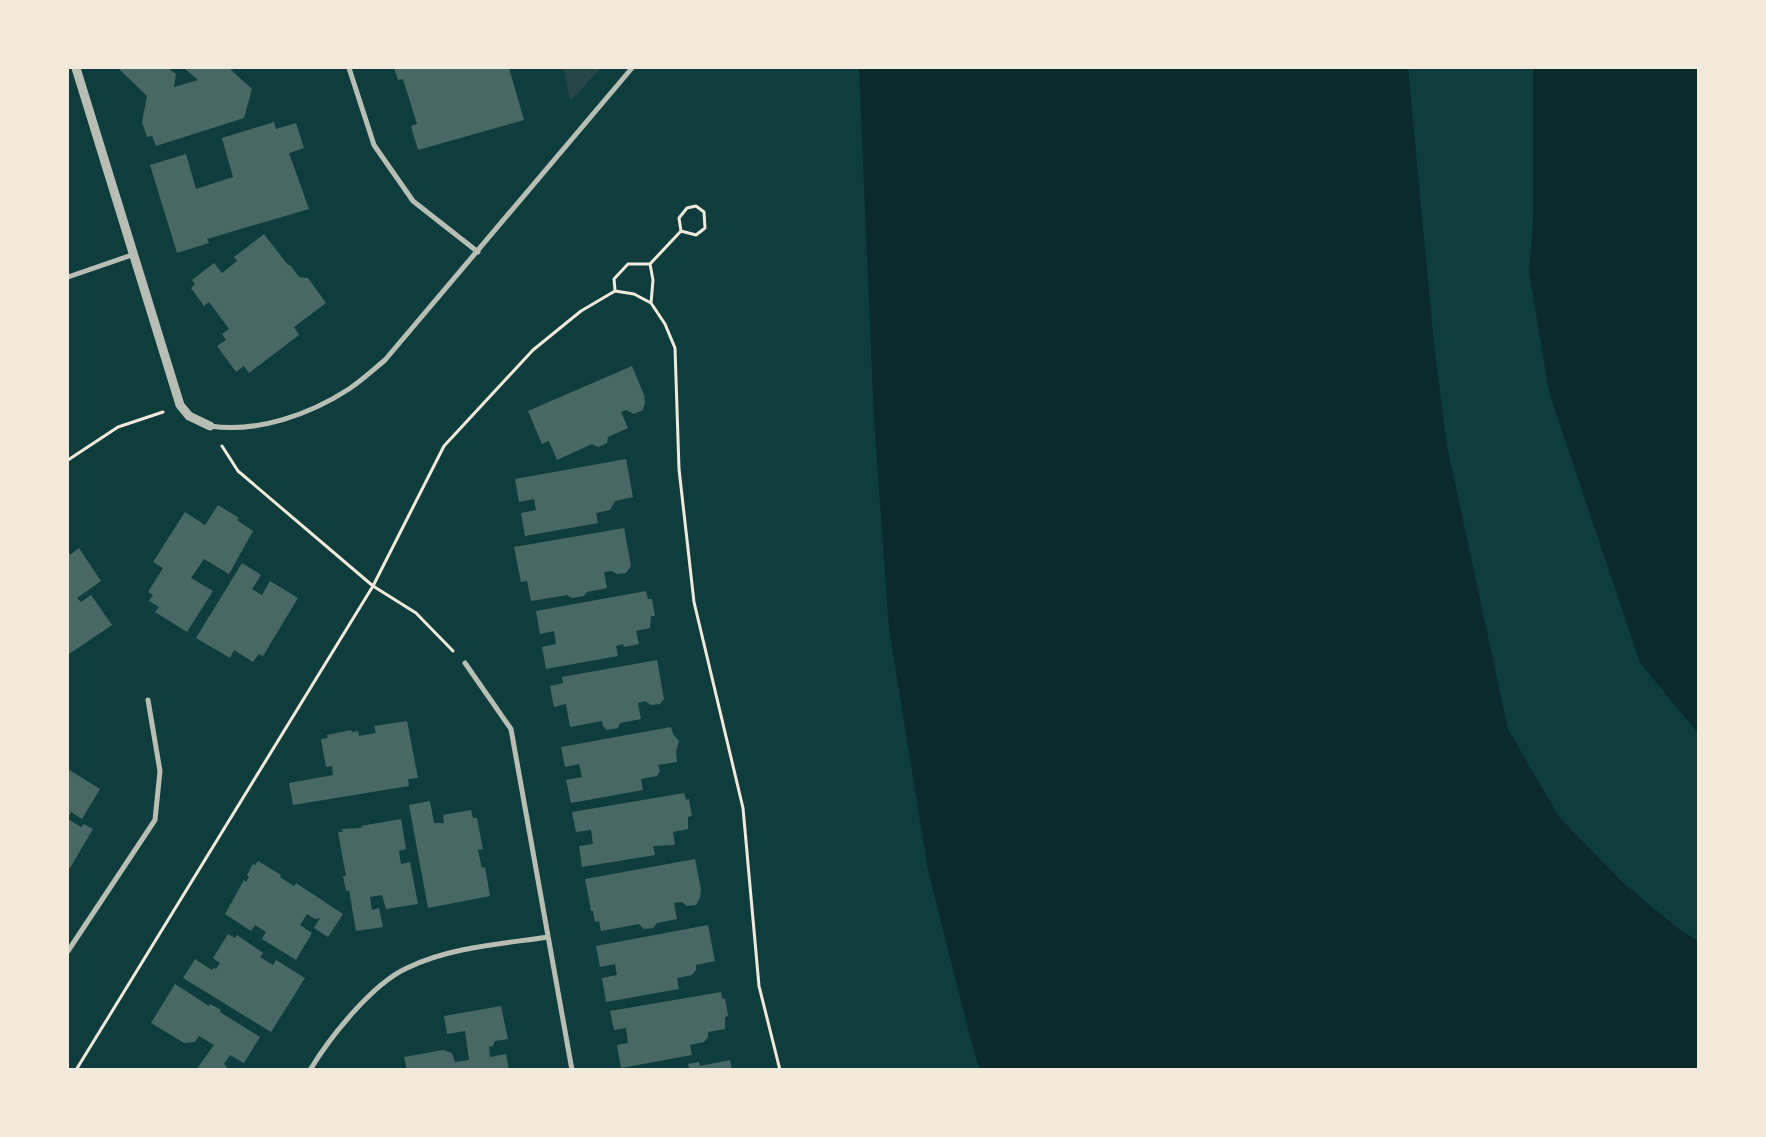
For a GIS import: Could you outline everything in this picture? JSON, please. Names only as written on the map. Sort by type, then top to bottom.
[{"type":"street","points":[[76,68],[180,406],[190,416],[210,426],[245,428],[280,420],[316,408],[349,389],[385,360],[632,68]]},
{"type":"street","points":[[349,68],[374,145],[396,177],[413,201],[478,252]]},
{"type":"street","points":[[68,276],[132,255]]},
{"type":"street","points":[[465,663],[511,729],[572,1070]]},
{"type":"street","points":[[68,951],[155,820],[160,771],[148,700]]},
{"type":"street","points":[[310,1070],[322,1049],[370,994],[406,968],[455,952],[548,937]]},
{"type":"path","points":[[696,206],[704,212],[705,228],[696,235],[681,231],[679,218],[687,208],[696,206]]},
{"type":"path","points":[[616,291],[614,279],[628,264],[650,264],[681,231]]},
{"type":"path","points":[[650,264],[653,280],[651,304]]},
{"type":"path","points":[[76,1070],[373,586],[444,446],[533,350],[581,311],[616,291],[634,294],[651,304],[665,324],[675,348],[679,469],[694,602],[743,808],[759,986],[780,1070]]},
{"type":"path","points":[[68,460],[118,427],[180,406]]},
{"type":"path","points":[[210,426],[238,471],[373,586],[416,613],[465,663]]},
{"type":"shaded area","points":[[564,68],[601,68],[570,101]]},
{"type":"shaded area","points":[[859,68],[1408,68],[1434,344],[1447,446],[1508,729],[1559,817],[1622,882],[1679,929],[1698,941],[1698,1069],[980,1069],[974,1052],[928,870],[889,629],[874,419]]},
{"type":"shaded area","points":[[1533,68],[1698,68],[1698,733],[1640,663],[1549,392],[1529,272],[1533,222]]},
{"type":"building","points":[[120,68],[168,68],[176,74],[174,87],[198,80],[184,68],[232,68],[231,70],[252,89],[244,118],[156,146],[152,136],[147,137],[142,122],[147,96]]},
{"type":"building","points":[[394,68],[509,68],[524,120],[418,150],[411,126],[417,124],[403,79],[398,80]]},
{"type":"building","points":[[274,122],[276,129],[296,123],[304,148],[289,153],[309,209],[207,239],[209,243],[177,253],[150,165],[186,154],[196,189],[233,177],[222,138]]},
{"type":"building","points":[[264,234],[299,277],[308,278],[326,303],[294,327],[299,335],[249,373],[244,366],[236,372],[217,346],[226,340],[222,334],[229,329],[209,302],[204,306],[191,288],[195,284],[192,280],[214,263],[222,273],[237,261],[234,257]]},
{"type":"building","points":[[632,366],[644,395],[645,403],[643,410],[634,414],[626,410],[621,412],[628,428],[608,437],[607,443],[598,447],[592,444],[557,460],[549,441],[542,444],[528,411]]},
{"type":"building","points":[[626,459],[633,497],[615,501],[610,510],[596,513],[598,523],[525,536],[521,513],[536,510],[534,499],[519,502],[515,479]]},
{"type":"building","points":[[218,505],[239,518],[237,520],[253,531],[229,574],[204,559],[191,578],[213,591],[187,632],[155,612],[159,607],[149,601],[153,595],[148,592],[163,568],[153,562],[185,512],[205,525]]},
{"type":"building","points":[[624,528],[631,566],[626,573],[604,572],[607,588],[587,592],[584,596],[572,598],[567,595],[531,601],[527,581],[521,582],[514,547]]},
{"type":"building","points":[[79,548],[101,581],[77,598],[81,602],[91,595],[112,625],[69,654],[68,550],[70,555]]},
{"type":"building","points":[[242,563],[261,575],[252,589],[262,595],[270,581],[298,598],[263,656],[259,654],[253,662],[234,650],[230,658],[196,638]]},
{"type":"building","points":[[646,591],[648,599],[652,599],[655,616],[651,616],[650,628],[636,631],[639,644],[624,647],[623,644],[616,646],[618,656],[546,669],[542,647],[556,644],[554,631],[540,634],[536,611]]},
{"type":"building","points":[[657,660],[664,699],[660,704],[651,705],[645,701],[638,703],[641,719],[620,723],[618,728],[607,730],[603,726],[602,721],[570,727],[566,704],[554,707],[550,686],[563,683],[562,677]]},
{"type":"building","points":[[407,721],[418,778],[408,779],[409,786],[293,805],[289,783],[333,775],[332,766],[326,767],[321,739],[328,738],[327,735],[351,730],[352,732],[358,731],[359,736],[376,733],[374,726]]},
{"type":"building","points":[[671,727],[673,734],[679,741],[676,751],[677,762],[658,765],[660,771],[657,776],[641,779],[643,790],[571,803],[566,780],[582,777],[579,764],[565,767],[561,747]]},
{"type":"building","points":[[68,769],[100,789],[82,819],[71,812],[68,818]]},
{"type":"building","points":[[684,793],[686,800],[689,799],[692,816],[688,817],[688,829],[673,832],[675,845],[653,846],[655,855],[582,867],[579,846],[593,844],[591,830],[576,832],[572,812]]},
{"type":"building","points":[[430,801],[434,823],[444,823],[443,815],[471,810],[473,818],[477,818],[483,849],[478,850],[482,868],[485,867],[490,896],[428,908],[409,805]]},
{"type":"building","points":[[68,819],[81,827],[84,824],[93,829],[70,868],[68,867]]},
{"type":"building","points":[[401,819],[406,849],[399,851],[401,864],[410,862],[418,904],[386,909],[382,895],[370,897],[372,910],[379,908],[383,927],[356,931],[349,890],[346,891],[343,876],[346,876],[338,832],[343,832],[342,829],[362,828],[361,826]]},
{"type":"building","points":[[695,859],[701,890],[700,898],[696,905],[687,906],[682,902],[674,903],[677,919],[657,923],[653,928],[644,929],[639,924],[601,931],[599,921],[595,922],[593,911],[591,911],[585,879]]},
{"type":"building","points":[[258,861],[281,875],[280,877],[294,886],[296,883],[343,914],[328,937],[314,928],[320,918],[315,919],[307,914],[300,925],[312,933],[296,960],[262,939],[266,932],[255,925],[251,931],[225,914],[244,880],[246,882],[249,877],[247,875],[253,864],[255,865]]},
{"type":"building","points":[[708,925],[715,961],[696,965],[696,970],[692,975],[677,978],[679,989],[606,1002],[602,978],[617,975],[615,964],[600,967],[596,946]]},
{"type":"building","points":[[228,934],[235,938],[237,935],[256,948],[263,953],[260,957],[273,965],[276,960],[305,978],[271,1032],[183,978],[195,959],[212,970],[216,969],[220,963],[213,958]]},
{"type":"building","points":[[175,984],[209,1006],[210,1004],[221,1010],[220,1012],[260,1037],[244,1063],[230,1055],[224,1064],[229,1070],[196,1070],[214,1045],[199,1036],[195,1042],[184,1043],[151,1023]]},
{"type":"building","points":[[721,992],[722,999],[725,998],[728,1016],[725,1017],[725,1029],[708,1032],[708,1037],[704,1042],[690,1045],[692,1055],[621,1068],[617,1045],[628,1043],[626,1028],[614,1030],[610,1011]]},
{"type":"building","points":[[501,1006],[508,1039],[495,1041],[493,1046],[489,1047],[490,1057],[506,1054],[509,1070],[407,1070],[404,1057],[443,1050],[452,1053],[455,1062],[469,1060],[465,1031],[447,1034],[444,1016]]},
{"type":"building","points":[[730,1060],[732,1070],[685,1070],[689,1068],[688,1064],[699,1062],[700,1066]]}]
